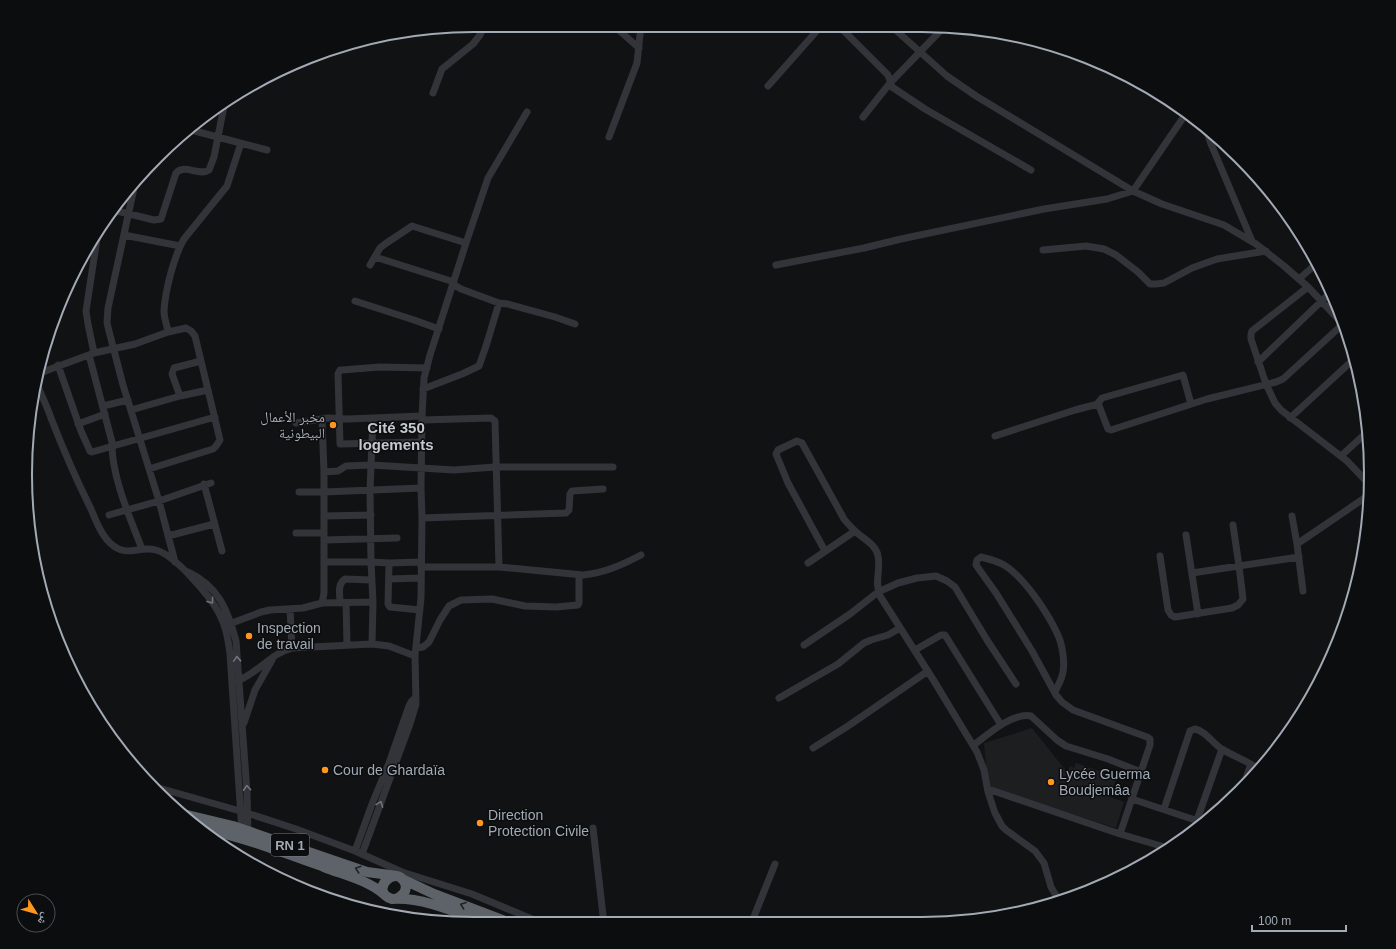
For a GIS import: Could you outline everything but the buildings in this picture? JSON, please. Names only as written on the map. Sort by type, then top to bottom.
[{"type":"highway","name":"RN 1","points":[[194,817],[215,821],[245,835],[373,886],[384,895]]},
{"type":"highway","name":"RN 1","points":[[210,829],[245,835],[367,872],[400,876],[434,894],[495,917]]},
{"type":"highway","points":[[395,899],[399,898],[404,893],[406,886],[400,876],[388,878],[384,883],[384,895],[389,898],[395,899],[414,901],[431,904],[467,917]]},
{"type":"street","points":[[433,93],[442,69],[477,39],[481,32]]},
{"type":"street","points":[[621,32],[639,48]]},
{"type":"street","points":[[609,137],[637,63],[640,32]]},
{"type":"street","points":[[768,86],[816,32]]},
{"type":"street","points":[[845,32],[888,75],[892,87],[1031,170]]},
{"type":"street","points":[[898,32],[947,76],[976,96],[1133,191],[1162,204],[1224,226],[1252,241],[1308,287],[1334,314]]},
{"type":"street","points":[[863,117],[890,83],[938,33]]},
{"type":"street","points":[[119,212],[154,220],[161,219],[176,173],[182,169],[204,172],[209,170],[214,157],[223,111]]},
{"type":"street","points":[[358,853],[407,723],[416,704],[415,652],[420,610],[421,578],[422,418],[427,368],[453,283],[488,178],[527,112]]},
{"type":"street","points":[[776,265],[864,248],[1044,209],[1107,198],[1133,191],[1183,118]]},
{"type":"street","points":[[195,131],[267,150]]},
{"type":"street","points":[[1209,139],[1252,241]]},
{"type":"street","points":[[168,332],[164,311],[167,289],[180,246],[227,186],[241,143]]},
{"type":"street","points":[[133,194],[108,308],[107,323],[175,562]]},
{"type":"street","points":[[370,265],[380,248],[412,226],[466,243]]},
{"type":"street","points":[[124,235],[180,246]]},
{"type":"street","points":[[96,246],[86,311],[92,354],[104,414],[112,442],[111,448],[118,477],[127,510],[142,549]]},
{"type":"street","points":[[1043,250],[1086,246],[1104,249],[1121,259],[1150,284],[1164,282],[1192,268],[1217,259],[1266,251]]},
{"type":"street","points":[[375,257],[453,283],[461,289],[499,303],[508,304],[575,324]]},
{"type":"street","points":[[1299,279],[1312,267]]},
{"type":"street","points":[[1308,287],[1250,334],[1251,339],[1266,384],[1275,402],[1290,418],[1341,456],[1364,479]]},
{"type":"street","points":[[1258,362],[1326,296]]},
{"type":"street","points":[[355,302],[439,329]]},
{"type":"street","points":[[424,389],[479,366],[499,303]]},
{"type":"street","points":[[45,370],[92,354],[135,344],[168,332],[186,328],[191,331],[195,336],[220,440],[216,446],[206,451],[149,469]]},
{"type":"street","points":[[1098,404],[1108,429],[1111,430],[1191,404],[1283,379],[1339,328]]},
{"type":"street","points":[[180,396],[172,370],[174,368],[201,361]]},
{"type":"street","points":[[1290,418],[1350,363]]},
{"type":"street","points":[[58,365],[78,424],[90,452],[215,417]]},
{"type":"street","points":[[422,442],[340,445],[338,374],[340,370],[380,367],[427,368]]},
{"type":"street","points":[[996,436],[1062,414],[1098,404],[1099,400],[1102,398],[1183,375],[1191,404]]},
{"type":"street","points":[[131,410],[180,396],[208,390]]},
{"type":"street","points":[[40,392],[72,472],[102,532],[109,542],[122,551],[142,549],[157,550],[186,571],[212,601],[219,613],[225,627],[230,654],[245,835]]},
{"type":"street","points":[[103,406],[128,400]]},
{"type":"street","points":[[78,424],[104,414]]},
{"type":"street","points":[[372,644],[373,602],[371,580],[370,490],[373,418]]},
{"type":"street","points":[[296,423],[322,420],[373,418],[492,419],[495,423],[495,468],[499,567]]},
{"type":"street","points":[[322,420],[324,472],[324,562],[322,603]]},
{"type":"street","points":[[1341,456],[1362,437]]},
{"type":"street","points":[[825,551],[788,483],[776,454],[778,450],[797,441],[802,443],[844,519],[854,531],[873,546],[878,554],[878,592],[974,746],[984,770],[995,813],[1002,826],[1035,851],[1044,863],[1051,887],[1056,896]]},
{"type":"street","points":[[324,472],[338,471],[346,466],[372,465],[460,470],[495,468],[613,467]]},
{"type":"street","points":[[109,515],[158,501],[208,483],[214,524],[222,551]]},
{"type":"street","points":[[299,492],[421,488]]},
{"type":"street","points":[[422,518],[566,513],[569,510],[570,494],[572,491],[603,489]]},
{"type":"street","points":[[1297,544],[1363,499]]},
{"type":"street","points":[[324,516],[371,515]]},
{"type":"street","points":[[1292,516],[1303,592]]},
{"type":"street","points":[[168,536],[214,524]]},
{"type":"street","points":[[1160,556],[1169,614],[1174,616],[1198,614],[1232,608],[1242,602],[1243,597],[1233,525]]},
{"type":"street","points":[[808,563],[854,531]]},
{"type":"street","points":[[296,533],[324,536],[397,538]]},
{"type":"street","points":[[1186,535],[1198,614]]},
{"type":"street","points":[[324,562],[371,562],[499,567],[579,575],[595,574],[617,567],[641,555]]},
{"type":"street","points":[[1192,573],[1299,557]]},
{"type":"street","points":[[1055,692],[1060,683],[1063,672],[1063,661],[1057,634],[1019,577],[997,561],[979,558],[976,564],[1025,639],[1055,692],[1062,702],[1073,710],[1150,739],[1150,745],[1120,834]]},
{"type":"street","points":[[389,563],[388,604],[390,607],[420,610]]},
{"type":"street","points":[[186,571],[208,583],[217,594],[232,623],[236,641],[240,680],[242,733],[247,792],[244,812]]},
{"type":"street","points":[[232,682],[240,680],[281,652],[292,648],[372,644],[415,652],[429,642],[449,606],[461,600],[492,600],[525,606],[556,607],[578,605],[579,575]]},
{"type":"street","points":[[804,645],[850,614],[878,592],[898,583],[917,578],[936,576],[955,587],[1016,684]]},
{"type":"street","points":[[389,579],[421,578]]},
{"type":"street","points":[[347,645],[340,584],[341,581],[345,579],[371,580]]},
{"type":"street","points":[[232,623],[261,612],[303,608],[322,603],[373,602]]},
{"type":"street","points":[[290,609],[292,648]]},
{"type":"street","points":[[779,698],[838,664],[864,643],[888,635],[900,628]]},
{"type":"street","points":[[915,650],[941,635],[945,635],[1001,725]]},
{"type":"street","points":[[242,733],[245,716],[255,690],[272,658]]},
{"type":"street","points":[[813,748],[928,671]]},
{"type":"street","points":[[974,746],[1001,725],[1024,715],[1031,716],[1057,740],[1066,746],[1108,759],[1141,772]]},
{"type":"street","points":[[1164,809],[1190,731],[1194,729],[1201,731],[1222,749],[1254,766]]},
{"type":"street","points":[[1132,799],[1197,820],[1222,749]]},
{"type":"street","points":[[1248,772],[1251,764]]},
{"type":"street","points":[[165,790],[244,812],[296,829],[358,853],[400,876],[472,894],[527,917]]},
{"type":"street","points":[[988,790],[1120,834],[1161,846]]},
{"type":"street","points":[[593,828],[603,917]]},
{"type":"street","points":[[754,917],[775,864]]},
{"type":"shaded area","name":"Lycée Guerma Boudjemâa","points":[[1032,728],[1067,772],[1070,766],[1074,768],[1076,763],[1117,777],[1110,797],[1124,802],[1116,828],[988,787],[984,743]]},
{"type":"place","name":"مخبر الأعمال البيطونية","points":[[333,425]]},
{"type":"place","name":"Inspection de travail","points":[[249,636]]},
{"type":"place","name":"Cour de Ghardaïa","points":[[325,770]]},
{"type":"place","name":"Lycée Guerma Boudjemâa","points":[[1051,782]]},
{"type":"place","name":"Direction Protection Civile","points":[[480,823]]},
{"type":"district","name":"Cité 350 logements","points":[[396,436]]}]
